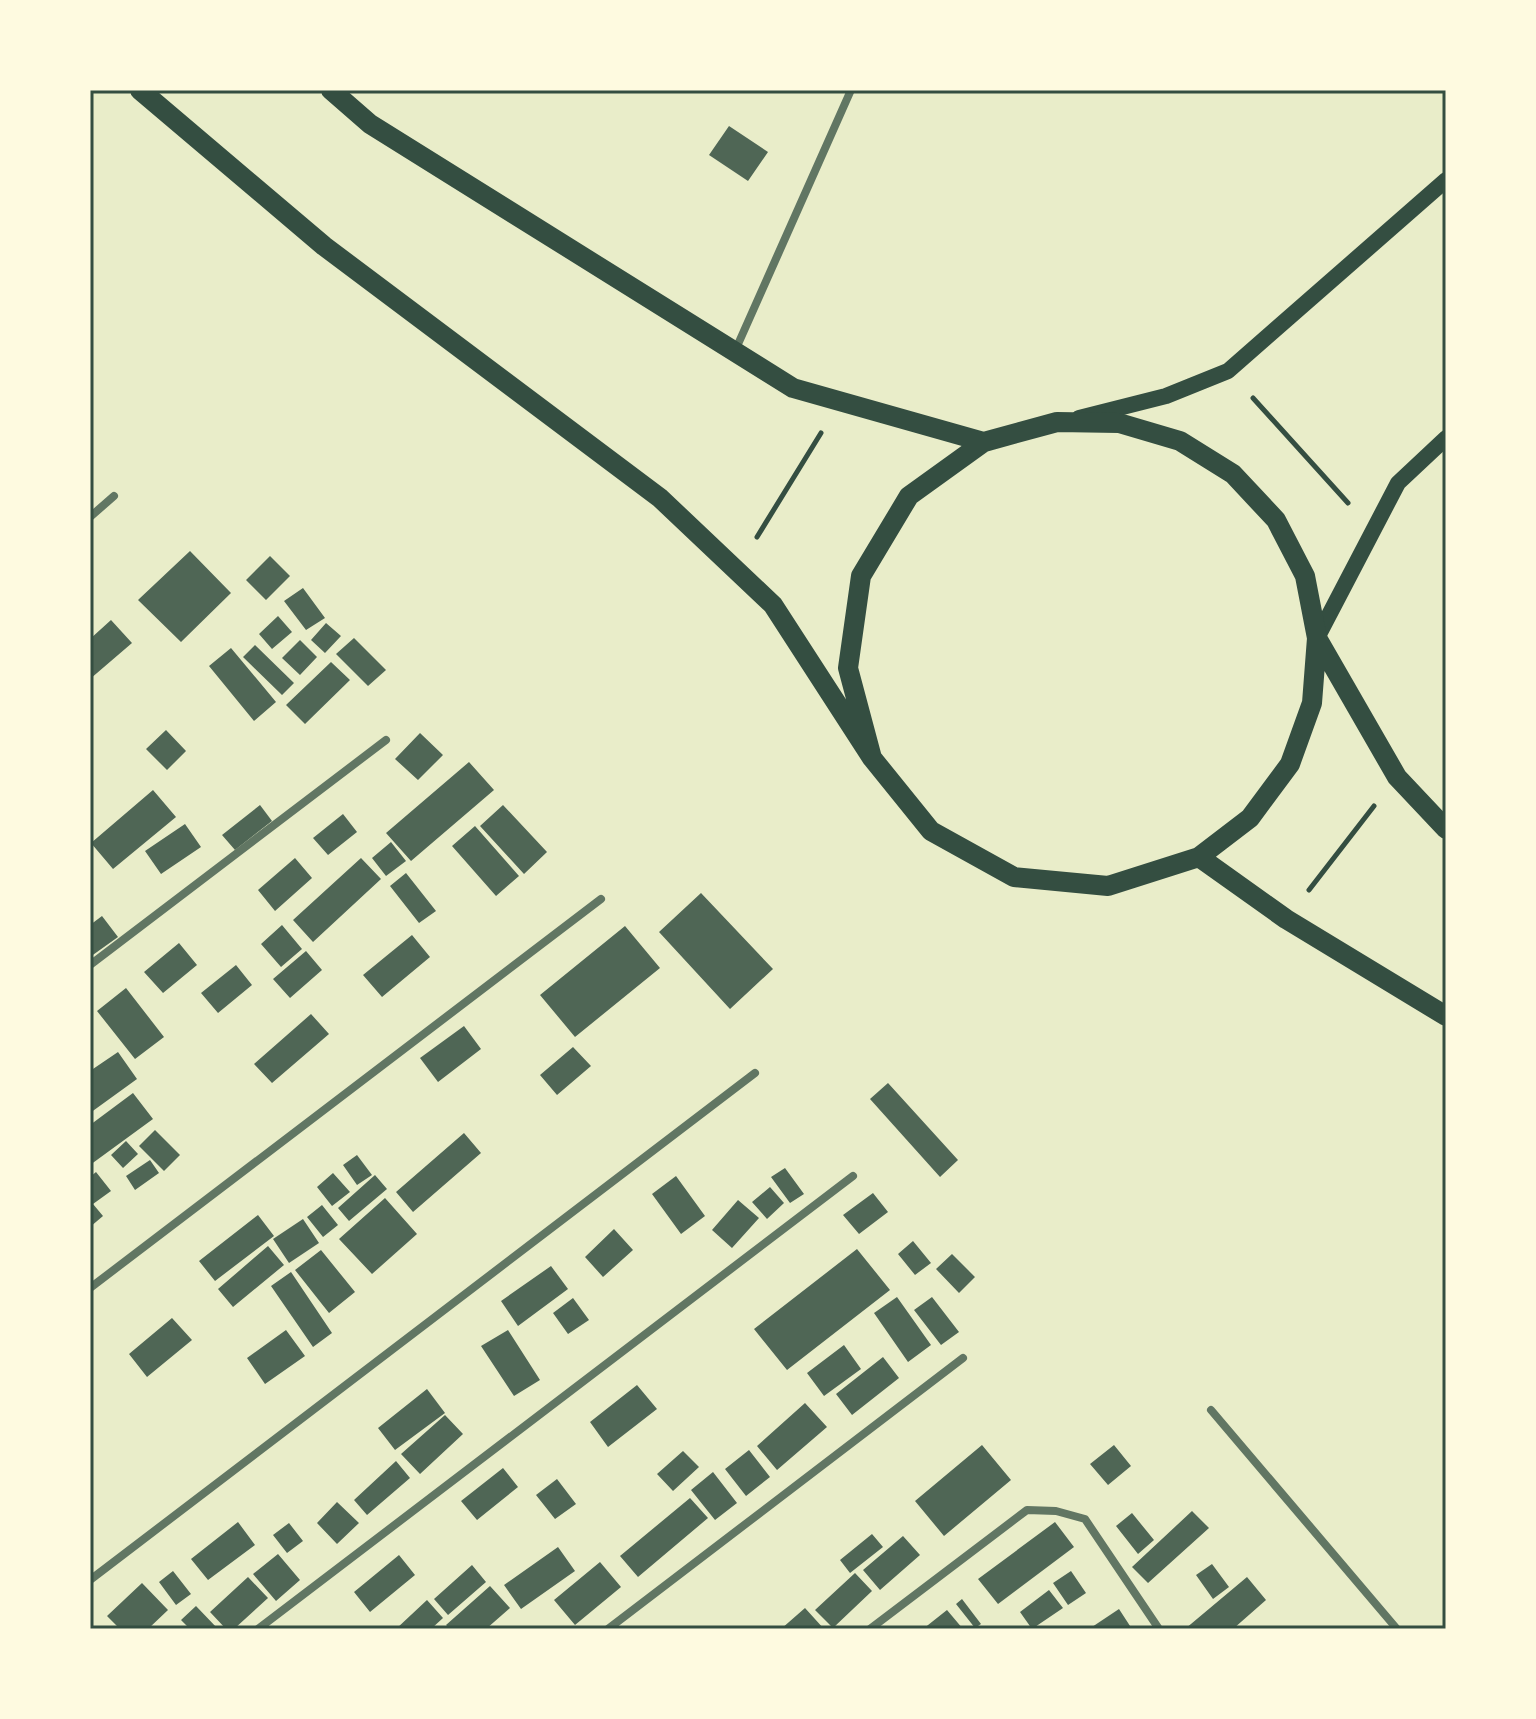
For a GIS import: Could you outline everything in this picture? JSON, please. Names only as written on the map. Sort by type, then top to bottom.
[{"type":"main road","points":[[140,90],[324,246],[660,498],[773,605],[872,758],[931,831],[1014,877],[1108,886],[1199,857],[1250,818],[1290,764],[1312,703],[1317,638],[1305,576],[1276,520],[1233,474],[1180,441],[1119,423],[1057,422]]},
{"type":"main road","points":[[331,90],[370,124],[793,388],[984,442]]},
{"type":"main road","points":[[872,758],[848,668],[861,576],[909,496],[984,442],[1166,396],[1228,371],[1446,180]]},
{"type":"main road","points":[[1317,638],[1398,483],[1446,438]]},
{"type":"main road","points":[[1317,638],[1397,777],[1446,829]]},
{"type":"main road","points":[[1199,857],[1286,919],[1446,1016]]},
{"type":"street","points":[[735,351],[851,90]]},
{"type":"street","points":[[90,517],[114,496]]},
{"type":"street","points":[[90,965],[386,740]]},
{"type":"street","points":[[90,1288],[601,899]]},
{"type":"street","points":[[90,1580],[755,1073]]},
{"type":"street","points":[[258,1629],[853,1176]]},
{"type":"street","points":[[608,1629],[963,1358]]},
{"type":"street","points":[[1211,1410],[1397,1629]]},
{"type":"street","points":[[870,1629],[1027,1510],[1056,1511],[1085,1519],[1159,1629]]},
{"type":"path","points":[[1228,371],[1374,532]]},
{"type":"path","points":[[736,570],[840,401]]},
{"type":"path","points":[[1286,919],[1397,777]]},
{"type":"building","points":[[729,126],[768,152],[748,181],[709,155]]},
{"type":"building","points":[[190,551],[231,593],[181,642],[138,600]]},
{"type":"building","points":[[270,556],[290,576],[266,600],[246,580]]},
{"type":"building","points":[[303,588],[325,618],[306,630],[284,601]]},
{"type":"building","points":[[278,616],[292,632],[272,649],[259,634]]},
{"type":"building","points":[[111,620],[132,643],[90,679],[90,639]]},
{"type":"building","points":[[326,623],[341,636],[325,653],[311,640]]},
{"type":"building","points":[[354,638],[386,670],[368,686],[336,654]]},
{"type":"building","points":[[300,640],[317,657],[300,675],[282,658]]},
{"type":"building","points":[[255,645],[294,683],[282,695],[243,657]]},
{"type":"building","points":[[231,648],[276,702],[254,721],[209,666]]},
{"type":"building","points":[[331,662],[350,680],[305,724],[286,705]]},
{"type":"building","points":[[166,730],[186,751],[167,770],[146,749]]},
{"type":"building","points":[[420,733],[443,755],[418,780],[395,759]]},
{"type":"building","points":[[469,762],[494,790],[411,861],[386,833]]},
{"type":"building","points":[[153,790],[176,817],[113,869],[91,843]]},
{"type":"building","points":[[260,805],[272,821],[235,850],[222,835]]},
{"type":"building","points":[[503,805],[547,852],[524,874],[480,826]]},
{"type":"building","points":[[343,814],[357,832],[328,855],[313,838]]},
{"type":"building","points":[[185,824],[201,847],[161,874],[145,851]]},
{"type":"building","points":[[475,826],[519,876],[496,896],[452,846]]},
{"type":"building","points":[[391,842],[406,861],[386,876],[372,858]]},
{"type":"building","points":[[295,858],[312,878],[275,911],[258,890]]},
{"type":"building","points":[[361,858],[381,879],[313,942],[293,920]]},
{"type":"building","points":[[406,873],[436,911],[419,923],[390,886]]},
{"type":"building","points":[[701,893],[773,969],[730,1009],[659,932]]},
{"type":"building","points":[[102,916],[118,937],[90,957],[90,925]]},
{"type":"building","points":[[282,925],[302,949],[281,967],[261,944]]},
{"type":"building","points":[[625,926],[660,968],[575,1037],[540,995]]},
{"type":"building","points":[[412,935],[430,957],[382,997],[363,975]]},
{"type":"building","points":[[179,943],[197,965],[163,993],[144,972]]},
{"type":"building","points":[[306,951],[322,970],[290,998],[273,979]]},
{"type":"building","points":[[236,965],[252,985],[218,1013],[201,993]]},
{"type":"building","points":[[126,988],[164,1037],[135,1059],[97,1011]]},
{"type":"building","points":[[311,1014],[329,1034],[272,1083],[254,1064]]},
{"type":"building","points":[[464,1026],[481,1049],[438,1082],[420,1058]]},
{"type":"building","points":[[573,1047],[591,1066],[557,1095],[540,1075]]},
{"type":"building","points":[[118,1052],[137,1079],[90,1113],[90,1071]]},
{"type":"building","points":[[888,1083],[958,1160],[940,1177],[870,1099]]},
{"type":"building","points":[[133,1093],[153,1119],[90,1165],[90,1125]]},
{"type":"building","points":[[155,1130],[180,1155],[164,1171],[139,1146]]},
{"type":"building","points":[[464,1133],[481,1153],[413,1212],[396,1192]]},
{"type":"building","points":[[126,1141],[138,1154],[123,1168],[111,1155]]},
{"type":"building","points":[[357,1155],[372,1175],[357,1185],[343,1165]]},
{"type":"building","points":[[150,1160],[159,1173],[135,1190],[126,1176]]},
{"type":"building","points":[[785,1168],[804,1194],[790,1203],[771,1177]]},
{"type":"building","points":[[96,1172],[111,1191],[93,1204],[103,1216],[90,1227],[90,1177]]},
{"type":"building","points":[[333,1173],[350,1192],[332,1206],[317,1187]]},
{"type":"building","points":[[375,1175],[387,1189],[349,1221],[338,1208]]},
{"type":"building","points":[[676,1176],[705,1216],[681,1234],[652,1194]]},
{"type":"building","points":[[770,1187],[784,1203],[767,1219],[752,1202]]},
{"type":"building","points":[[873,1193],[888,1212],[859,1234],[843,1215]]},
{"type":"building","points":[[385,1198],[417,1234],[372,1274],[339,1239]]},
{"type":"building","points":[[738,1200],[759,1218],[732,1248],[712,1230]]},
{"type":"building","points":[[322,1205],[338,1225],[323,1237],[307,1217]]},
{"type":"building","points":[[258,1215],[274,1236],[215,1281],[199,1261]]},
{"type":"building","points":[[303,1219],[319,1243],[289,1263],[273,1239]]},
{"type":"building","points":[[614,1229],[633,1250],[603,1277],[585,1257]]},
{"type":"building","points":[[913,1241],[931,1263],[915,1275],[898,1254]]},
{"type":"building","points":[[268,1246],[284,1265],[233,1307],[218,1289]]},
{"type":"building","points":[[857,1249],[890,1290],[787,1370],[754,1329]]},
{"type":"building","points":[[321,1250],[355,1292],[329,1313],[295,1270]]},
{"type":"building","points":[[952,1254],[975,1277],[959,1293],[936,1269]]},
{"type":"building","points":[[551,1266],[568,1289],[518,1326],[501,1301]]},
{"type":"building","points":[[291,1272],[332,1333],[313,1347],[271,1286]]},
{"type":"building","points":[[897,1297],[931,1345],[908,1362],[874,1313]]},
{"type":"building","points":[[932,1297],[959,1332],[941,1345],[914,1310]]},
{"type":"building","points":[[573,1298],[589,1320],[568,1334],[553,1313]]},
{"type":"building","points":[[172,1318],[192,1340],[147,1377],[129,1354]]},
{"type":"building","points":[[286,1330],[305,1356],[265,1384],[247,1358]]},
{"type":"building","points":[[508,1330],[540,1380],[514,1396],[481,1346]]},
{"type":"building","points":[[844,1345],[861,1369],[824,1396],[807,1373]]},
{"type":"building","points":[[883,1357],[899,1378],[852,1415],[836,1394]]},
{"type":"building","points":[[637,1385],[657,1409],[608,1447],[590,1422]]},
{"type":"building","points":[[427,1389],[445,1413],[395,1450],[378,1428]]},
{"type":"building","points":[[805,1403],[827,1427],[777,1470],[757,1446]]},
{"type":"building","points":[[445,1415],[463,1434],[420,1474],[401,1454]]},
{"type":"building","points":[[982,1445],[1011,1480],[944,1536],[915,1501]]},
{"type":"building","points":[[1114,1445],[1131,1466],[1108,1485],[1090,1464]]},
{"type":"building","points":[[749,1450],[770,1477],[746,1496],[725,1469]]},
{"type":"building","points":[[683,1451],[699,1467],[673,1491],[657,1474]]},
{"type":"building","points":[[396,1461],[410,1478],[367,1515],[354,1500]]},
{"type":"building","points":[[503,1468],[518,1487],[477,1520],[461,1501]]},
{"type":"building","points":[[713,1472],[737,1503],[715,1520],[691,1490]]},
{"type":"building","points":[[557,1479],[576,1504],[555,1519],[536,1495]]},
{"type":"building","points":[[690,1498],[708,1518],[638,1577],[620,1556]]},
{"type":"building","points":[[337,1502],[359,1523],[337,1544],[317,1523]]},
{"type":"building","points":[[1192,1511],[1209,1528],[1148,1583],[1132,1567]]},
{"type":"building","points":[[1132,1513],[1154,1540],[1138,1554],[1116,1526]]},
{"type":"building","points":[[238,1522],[255,1545],[208,1580],[191,1559]]},
{"type":"building","points":[[1055,1522],[1074,1547],[998,1604],[978,1579]]},
{"type":"building","points":[[289,1523],[303,1541],[287,1553],[273,1535]]},
{"type":"building","points":[[872,1534],[883,1547],[850,1573],[840,1560]]},
{"type":"building","points":[[903,1536],[920,1555],[880,1590],[863,1570]]},
{"type":"building","points":[[558,1547],[575,1571],[521,1609],[504,1585]]},
{"type":"building","points":[[278,1554],[300,1580],[276,1601],[253,1574]]},
{"type":"building","points":[[399,1555],[415,1575],[370,1612],[354,1592]]},
{"type":"building","points":[[600,1562],[621,1587],[575,1625],[554,1600]]},
{"type":"building","points":[[1212,1564],[1229,1587],[1213,1599],[1196,1575]]},
{"type":"building","points":[[472,1565],[486,1582],[448,1615],[434,1599]]},
{"type":"building","points":[[173,1571],[191,1594],[176,1605],[159,1582]]},
{"type":"building","points":[[1071,1571],[1086,1593],[1068,1605],[1053,1583]]},
{"type":"building","points":[[855,1573],[872,1591],[833,1628],[815,1610]]},
{"type":"building","points":[[248,1577],[268,1598],[234,1629],[226,1629],[210,1612]]},
{"type":"building","points":[[1247,1577],[1266,1600],[1233,1629],[1185,1629]]},
{"type":"building","points":[[142,1583],[168,1610],[148,1629],[120,1629],[107,1616]]},
{"type":"building","points":[[490,1586],[510,1608],[486,1629],[450,1629],[446,1625]]},
{"type":"building","points":[[1049,1590],[1063,1608],[1032,1629],[1020,1612]]},
{"type":"building","points":[[962,1599],[981,1624],[975,1628],[956,1604]]},
{"type":"building","points":[[427,1600],[443,1618],[431,1629],[396,1629]]},
{"type":"building","points":[[196,1606],[218,1629],[190,1629],[181,1620]]},
{"type":"building","points":[[805,1608],[824,1629],[781,1629]]},
{"type":"building","points":[[1119,1609],[1132,1629],[1089,1629]]},
{"type":"building","points":[[947,1610],[963,1629],[923,1629]]}]
